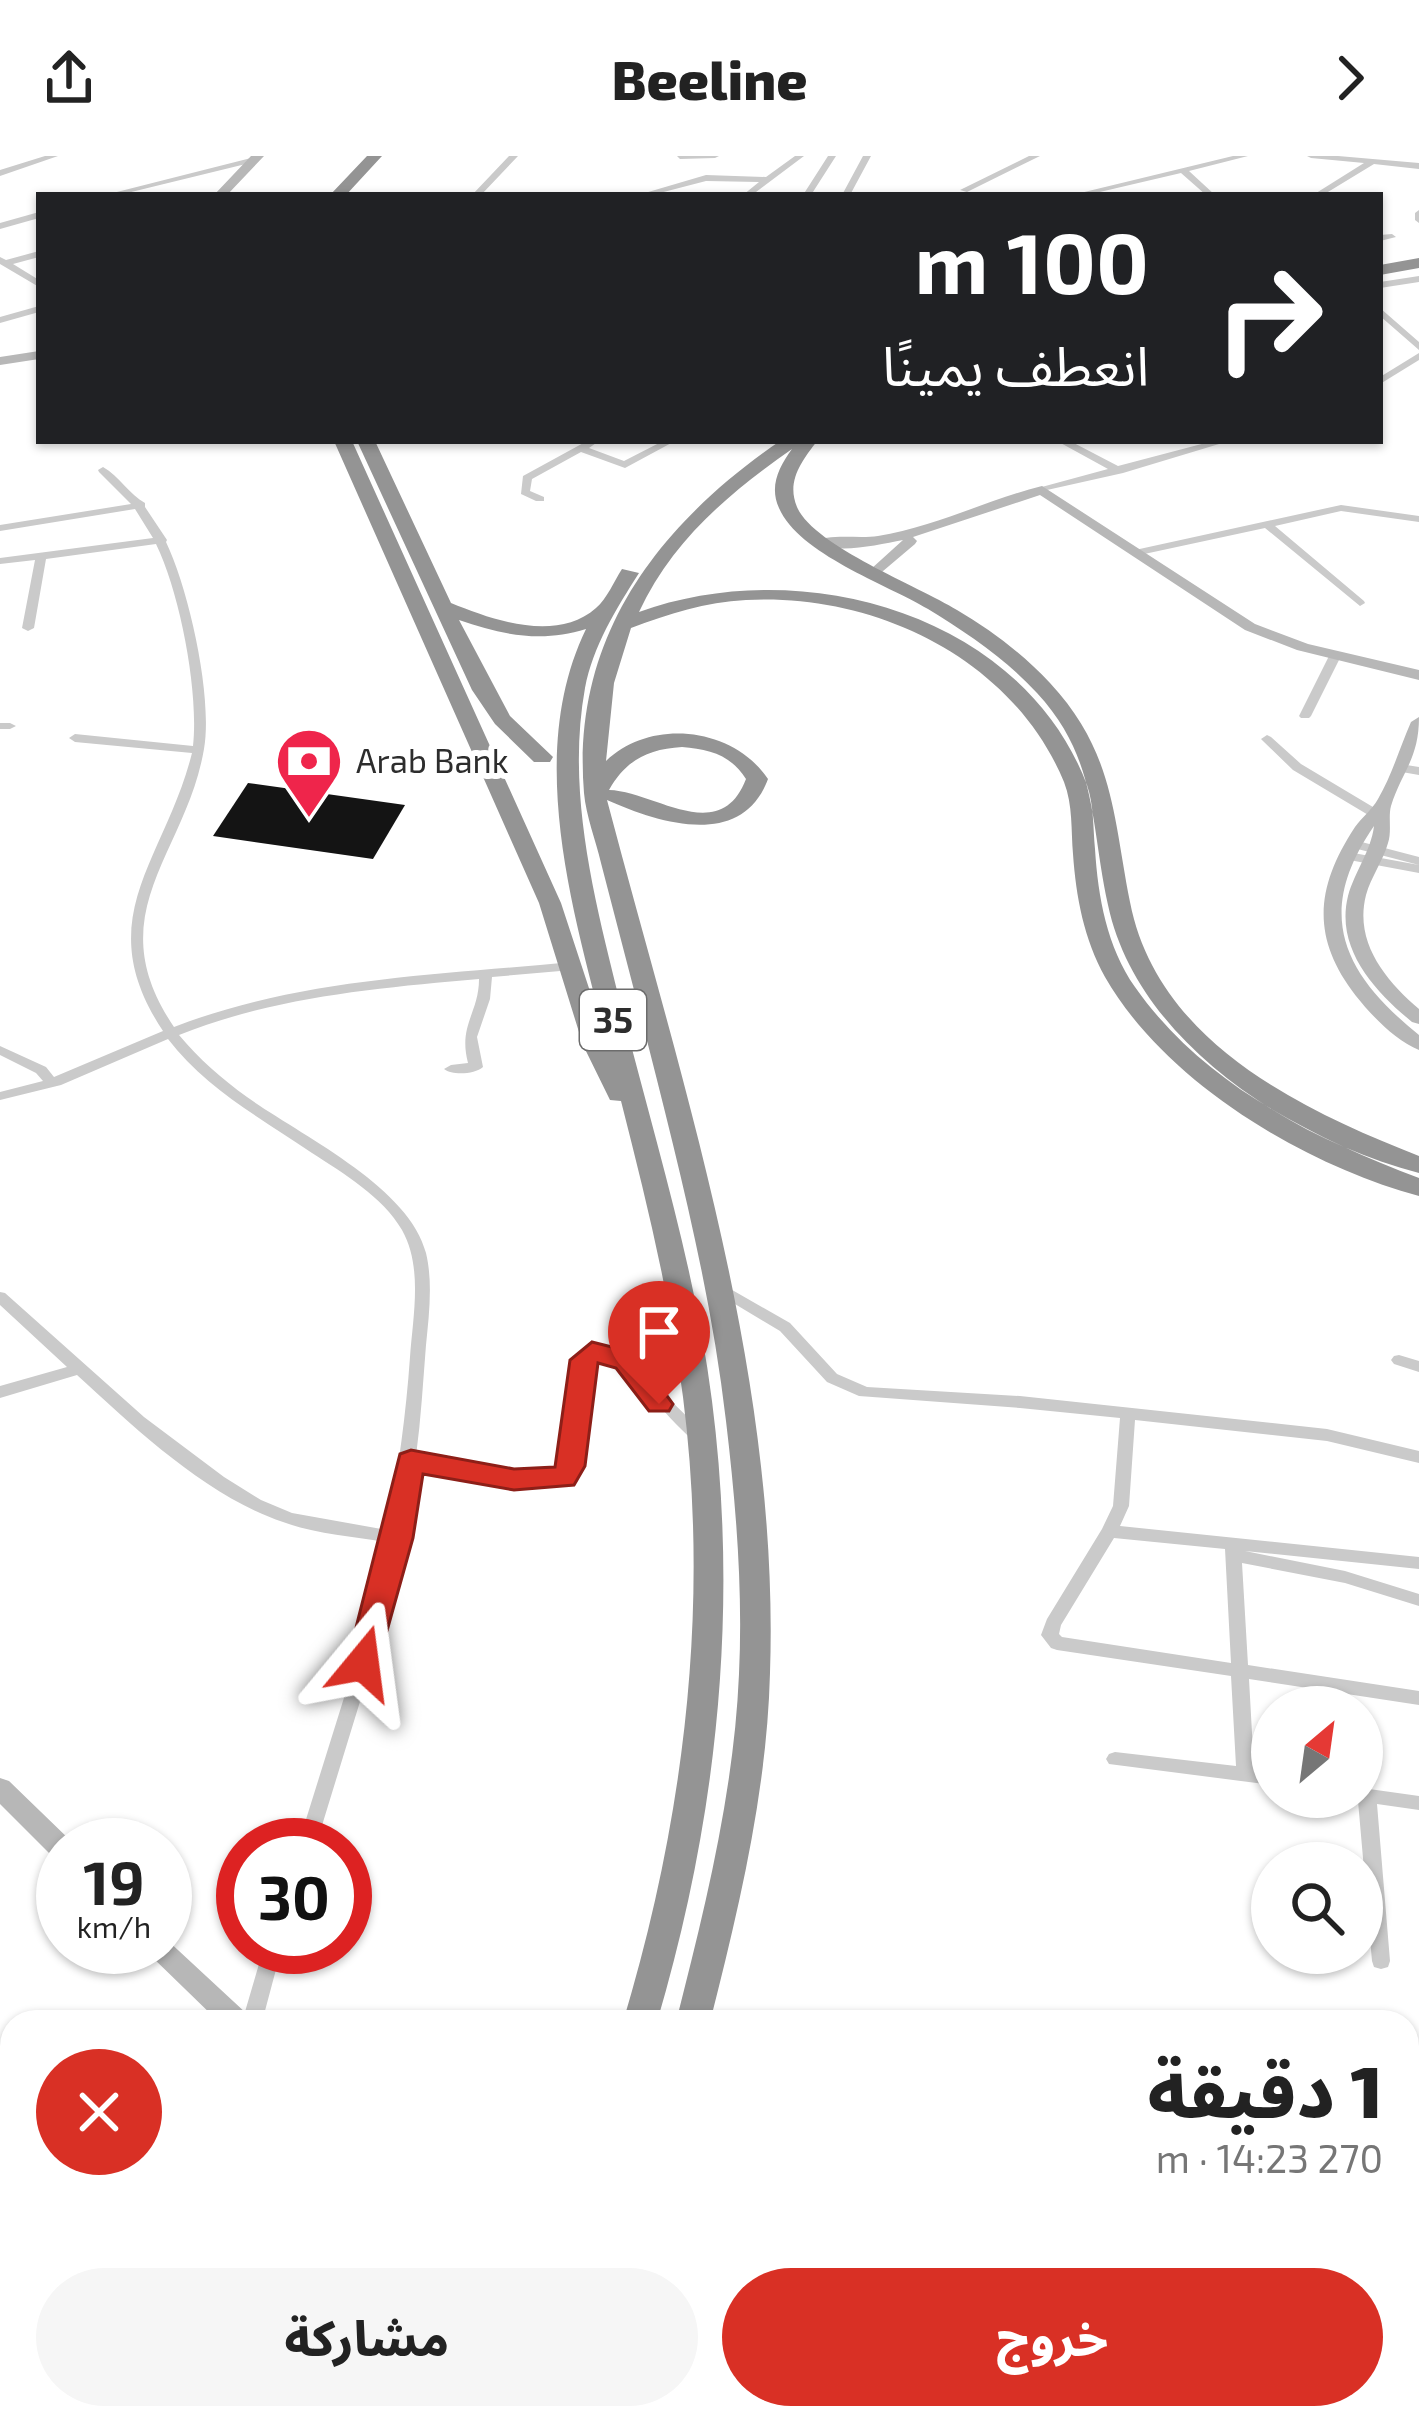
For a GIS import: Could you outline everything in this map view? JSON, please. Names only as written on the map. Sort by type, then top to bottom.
[{"type":"highway","points":[[341,192],[375,156]]},
{"type":"highway","points":[[362,192],[396,156]]},
{"type":"highway","points":[[1383,265],[1419,259]]},
{"type":"highway","name":"35","points":[[344,444],[510,811],[572,966],[595,1045],[615,1088],[636,1116]]},
{"type":"highway","points":[[367,444],[496,712],[542,757]]},
{"type":"highway","points":[[587,683],[612,618],[660,533],[713,482],[767,444]]},
{"type":"highway","points":[[612,618],[714,499],[788,444]]},
{"type":"highway","points":[[806,444],[786,470],[784,499],[798,524],[820,542],[949,611],[1010,656],[1058,705],[1084,741],[1106,796],[1119,907],[1135,954],[1185,1026],[1251,1083],[1378,1150],[1419,1165]]},
{"type":"highway","points":[[442,606],[485,623],[538,632],[577,628],[687,598],[785,594],[880,612],[974,656],[1026,702],[1066,760],[1081,806],[1087,887],[1102,950],[1141,1012],[1213,1082],[1301,1139],[1419,1189]]},
{"type":"highway","points":[[466,655],[479,640],[496,633],[549,639],[571,654],[587,683]]},
{"type":"highway","name":"35","points":[[587,683],[592,741],[728,1324],[748,1470],[754,1669],[721,1913],[696,2010]]},
{"type":"highway","name":"35","points":[[587,683],[569,764],[573,825],[636,1116],[674,1260],[702,1438],[707,1566],[703,1709],[675,1911],[644,2010]]},
{"type":"highway","points":[[660,742],[721,748],[750,766],[757,779],[742,804],[705,817],[656,814],[604,795],[619,760],[660,742]]},
{"type":"highway","points":[[1102,950],[1135,954]]},
{"type":"highway","points":[[1378,1150],[1419,1152]]},
{"type":"street","points":[[0,158],[4,171],[55,156]]},
{"type":"street","points":[[479,192],[514,156]]},
{"type":"street","points":[[680,158],[715,156]]},
{"type":"street","points":[[751,192],[800,156]]},
{"type":"street","points":[[809,192],[832,156]]},
{"type":"street","points":[[848,192],[864,156]]},
{"type":"street","points":[[964,190],[1036,156]]},
{"type":"street","points":[[1089,192],[1244,156]]},
{"type":"street","points":[[1311,156],[1419,166]]},
{"type":"street","points":[[1390,164],[1404,156]]},
{"type":"street","points":[[121,192],[257,158]]},
{"type":"street","points":[[223,192],[257,158]]},
{"type":"street","points":[[1322,192],[1373,162]]},
{"type":"street","points":[[1182,170],[1208,192]]},
{"type":"street","points":[[652,192],[690,180],[768,180]]},
{"type":"street","points":[[0,226],[36,216]]},
{"type":"street","points":[[3,262],[36,255]]},
{"type":"street","points":[[3,262],[36,282]]},
{"type":"street","points":[[1383,285],[1419,279]]},
{"type":"street","points":[[0,320],[36,310]]},
{"type":"street","points":[[1383,317],[1419,351],[1383,379]]},
{"type":"street","points":[[0,364],[36,359]]},
{"type":"street","points":[[540,499],[525,492],[527,478],[588,444]]},
{"type":"street","points":[[579,448],[625,465],[664,444]]},
{"type":"street","points":[[1068,444],[1119,470]]},
{"type":"street","points":[[820,542],[862,544],[919,533],[1042,490],[1201,444]]},
{"type":"street","points":[[103,470],[141,505],[162,540],[184,603],[200,698],[199,750],[137,924],[143,980],[171,1030],[254,1112],[358,1178],[407,1227],[420,1260],[411,1461],[398,1538],[315,1818]]},
{"type":"street","points":[[1042,490],[1250,627],[1335,656],[1419,674]]},
{"type":"street","points":[[0,528],[141,505]]},
{"type":"street","points":[[1135,553],[1341,508],[1419,519]]},
{"type":"street","points":[[1268,525],[1360,603]]},
{"type":"street","points":[[876,572],[919,533]]},
{"type":"street","points":[[0,561],[162,540]]},
{"type":"street","points":[[28,628],[41,556]]},
{"type":"street","points":[[1305,716],[1335,656]]},
{"type":"street","points":[[1419,722],[1380,814],[1351,850],[1330,910],[1337,956],[1361,993],[1419,1044]]},
{"type":"street","points":[[75,738],[199,750]]},
{"type":"street","points":[[1267,739],[1298,767],[1380,814]]},
{"type":"street","points":[[1400,768],[1419,772]]},
{"type":"street","points":[[1380,814],[1375,855],[1355,901],[1358,946],[1382,986],[1419,1018]]},
{"type":"street","points":[[1351,850],[1419,865]]},
{"type":"street","points":[[0,1096],[51,1082],[171,1030],[305,994],[572,966]]},
{"type":"street","points":[[451,1069],[476,1067],[467,1039],[485,992],[485,974]]},
{"type":"street","points":[[0,1050],[40,1070],[51,1082]]},
{"type":"street","points":[[720,1288],[784,1327],[822,1370],[851,1388],[1348,1438],[1419,1457]]},
{"type":"street","points":[[0,1298],[80,1369],[251,1502],[286,1517],[398,1538]]},
{"type":"street","points":[[728,1324],[753,1307]]},
{"type":"street","points":[[411,1461],[514,1479],[563,1478],[570,1466],[584,1360],[595,1352],[626,1360],[665,1410],[702,1438]]},
{"type":"street","points":[[1399,1360],[1419,1366]]},
{"type":"street","points":[[0,1392],[80,1369]]},
{"type":"street","points":[[665,1410],[689,1410],[698,1404]]},
{"type":"street","points":[[1128,1414],[1121,1506],[1053,1624],[1052,1640],[1419,1698]]},
{"type":"street","points":[[1110,1531],[1233,1550],[1345,1576],[1419,1600]]},
{"type":"street","points":[[1233,1550],[1419,1563]]},
{"type":"street","points":[[1233,1550],[1246,1774]]},
{"type":"street","points":[[1115,1759],[1251,1775]]},
{"type":"street","points":[[0,1788],[36,1823]]},
{"type":"street","points":[[1383,1798],[1419,1803]]},
{"type":"street","points":[[187,1974],[225,2010]]},
{"type":"street","points":[[256,2010],[266,1974]]},
{"type":"building","name":"Arab Bank","points":[[248,783],[405,805],[373,859],[213,836]]},
{"type":"place","name":"Arab Bank","points":[[309,820]]},
{"type":"route","points":[[363,1663],[398,1538],[411,1461],[514,1479],[563,1478],[570,1466],[584,1360],[592,1352],[626,1360],[659,1404]]}]
